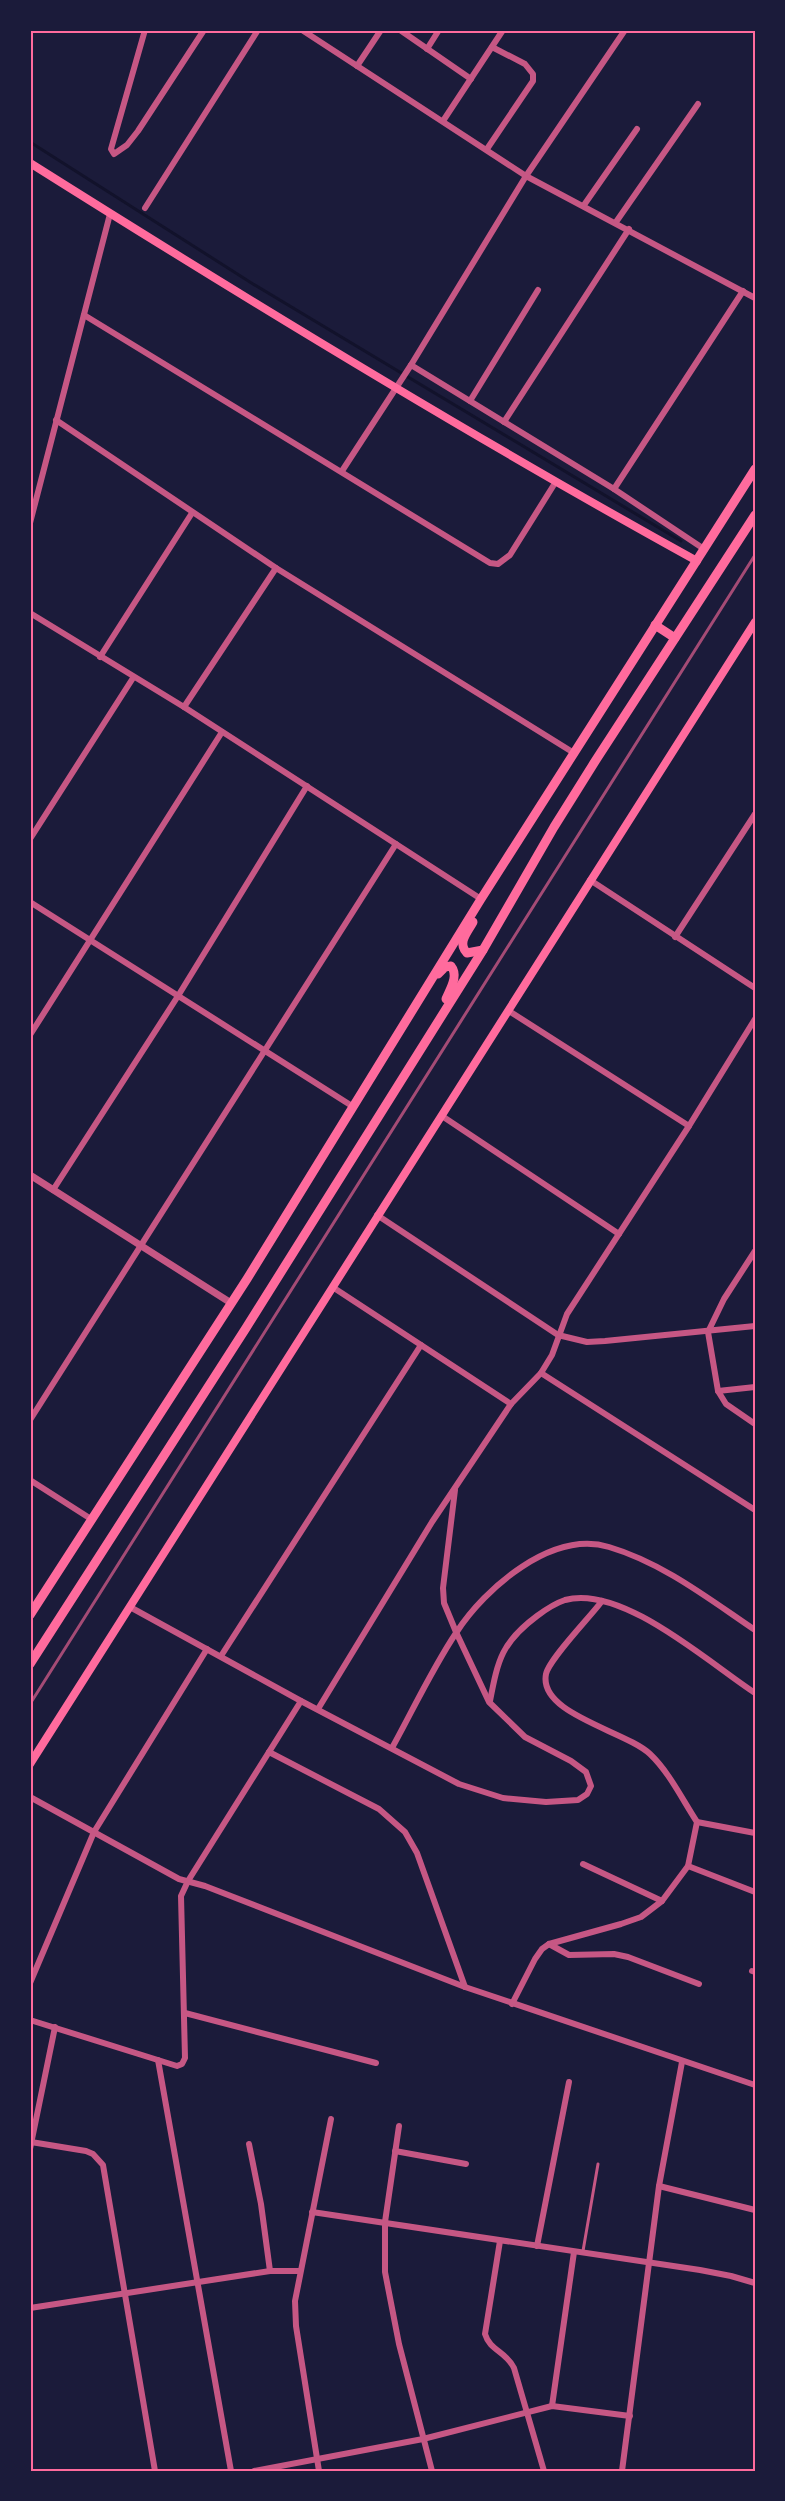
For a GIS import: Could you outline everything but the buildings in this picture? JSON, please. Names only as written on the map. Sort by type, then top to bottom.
[{"type":"main road","points":[[32,166],[555,483],[697,561]]},
{"type":"main road","points":[[30,1615],[231,1303],[481,899],[755,469]]},
{"type":"main road","points":[[30,1664],[246,1328],[483,950],[554,827],[755,515]]},
{"type":"main road","points":[[30,1764],[755,622]]},
{"type":"main road","points":[[656,626],[675,638]]},
{"type":"main road","points":[[481,899],[482,908],[462,943],[468,953],[483,950]]},
{"type":"main road","points":[[423,992],[443,969],[453,967],[455,976],[453,982],[427,1036]]},
{"type":"street","points":[[145,30],[111,148],[114,154],[127,145],[138,131],[200,31]]},
{"type":"street","points":[[145,208],[258,30]]},
{"type":"street","points":[[302,30],[488,149],[526,176],[755,298]]},
{"type":"street","points":[[357,66],[381,30]]},
{"type":"street","points":[[400,30],[471,79]]},
{"type":"street","points":[[426,49],[439,30]]},
{"type":"street","points":[[444,121],[503,30]]},
{"type":"street","points":[[342,471],[410,367],[526,176],[625,30]]},
{"type":"street","points":[[488,149],[533,81],[533,74],[525,64],[492,46]]},
{"type":"street","points":[[616,222],[698,104]]},
{"type":"street","points":[[584,205],[637,129]]},
{"type":"street","points":[[30,523],[110,213]]},
{"type":"street","points":[[504,422],[629,229]]},
{"type":"street","points":[[470,401],[538,290]]},
{"type":"street","points":[[614,489],[743,291]]},
{"type":"street","points":[[84,315],[490,563],[498,564],[510,555],[555,483]]},
{"type":"street","points":[[410,367],[614,489],[704,549]]},
{"type":"street","points":[[56,420],[276,568],[574,753]]},
{"type":"street","points":[[100,657],[192,513]]},
{"type":"street","points":[[184,706],[276,568]]},
{"type":"street","points":[[30,613],[133,678],[184,706],[481,899]]},
{"type":"street","points":[[30,839],[133,678]]},
{"type":"street","points":[[30,1035],[222,732]]},
{"type":"street","points":[[53,1190],[178,996],[307,786]]},
{"type":"street","points":[[675,937],[755,814]]},
{"type":"street","points":[[30,1420],[396,844]]},
{"type":"street","points":[[590,880],[755,988]]},
{"type":"street","points":[[30,902],[352,1106]]},
{"type":"street","points":[[509,1011],[689,1126]]},
{"type":"street","points":[[318,1709],[432,1522],[511,1404],[541,1372],[552,1355],[567,1314],[689,1126],[755,1019]]},
{"type":"street","points":[[442,1116],[619,1233]]},
{"type":"street","points":[[30,1175],[231,1303]]},
{"type":"street","points":[[377,1215],[558,1335],[587,1342],[755,1326]]},
{"type":"street","points":[[755,1251],[724,1299],[708,1332],[718,1392],[726,1404],[755,1424]]},
{"type":"street","points":[[334,1288],[511,1404]]},
{"type":"street","points":[[221,1656],[421,1345]]},
{"type":"street","points":[[541,1372],[755,1510]]},
{"type":"street","points":[[718,1392],[755,1387]]},
{"type":"street","points":[[30,1480],[92,1519]]},
{"type":"street","points":[[130,1607],[459,1784],[503,1798],[564,1802],[578,1800],[587,1794],[591,1786],[586,1773],[571,1761],[525,1737],[489,1702],[444,1603],[443,1588],[454,1490]]},
{"type":"street","points":[[392,1748],[456,1632],[483,1599],[514,1572],[551,1550],[580,1544],[607,1546],[638,1558],[671,1574],[755,1630]]},
{"type":"street","points":[[489,1702],[495,1673],[505,1648],[522,1627],[544,1611],[565,1600],[582,1598],[621,1606],[645,1618],[755,1694]]},
{"type":"street","points":[[602,1601],[552,1663],[546,1675],[548,1689],[557,1704],[571,1713],[633,1741],[650,1754],[697,1822],[755,1833]]},
{"type":"street","points":[[30,1983],[94,1832],[207,1649]]},
{"type":"street","points":[[30,2020],[177,2066],[182,2064],[185,2058],[185,2013],[181,1902],[188,1881],[301,1701]]},
{"type":"street","points":[[269,1752],[380,1809],[405,1832],[417,1853],[465,1987]]},
{"type":"street","points":[[30,1797],[172,1876],[205,1886],[512,2004],[618,2037],[682,2062],[755,2085]]},
{"type":"street","points":[[512,2004],[535,1959],[549,1944],[641,1917],[662,1901],[688,1866],[697,1822]]},
{"type":"street","points":[[583,1864],[662,1901]]},
{"type":"street","points":[[688,1866],[755,1892]]},
{"type":"street","points":[[549,1944],[569,1955],[614,1954],[628,1957],[699,1984]]},
{"type":"street","points":[[185,2013],[376,2063]]},
{"type":"street","points":[[55,2027],[31,2145],[86,2151],[100,2160],[155,2471]]},
{"type":"street","points":[[158,2060],[231,2471]]},
{"type":"street","points":[[622,2471],[659,2186],[682,2062]]},
{"type":"street","points":[[537,2246],[569,2082]]},
{"type":"street","points":[[319,2471],[296,2326],[295,2301],[331,2119]]},
{"type":"street","points":[[399,2126],[385,2222],[385,2272],[390,2304],[432,2471]]},
{"type":"street","points":[[249,2144],[261,2204],[270,2271]]},
{"type":"street","points":[[395,2151],[466,2164]]},
{"type":"street","points":[[659,2186],[755,2210]]},
{"type":"street","points":[[312,2212],[650,2262],[731,2276],[755,2283]]},
{"type":"street","points":[[500,2241],[485,2334],[492,2347],[510,2359],[544,2471]]},
{"type":"street","points":[[552,2406],[574,2252]]},
{"type":"street","points":[[30,2308],[270,2271],[300,2271]]},
{"type":"street","points":[[254,2471],[423,2439],[552,2406],[630,2416]]},
{"type":"lane","points":[[583,2252],[598,2164]]},
{"type":"waterway","points":[[30,142],[253,284],[681,541]]},
{"type":"railway","points":[[30,1704],[755,555]]}]
